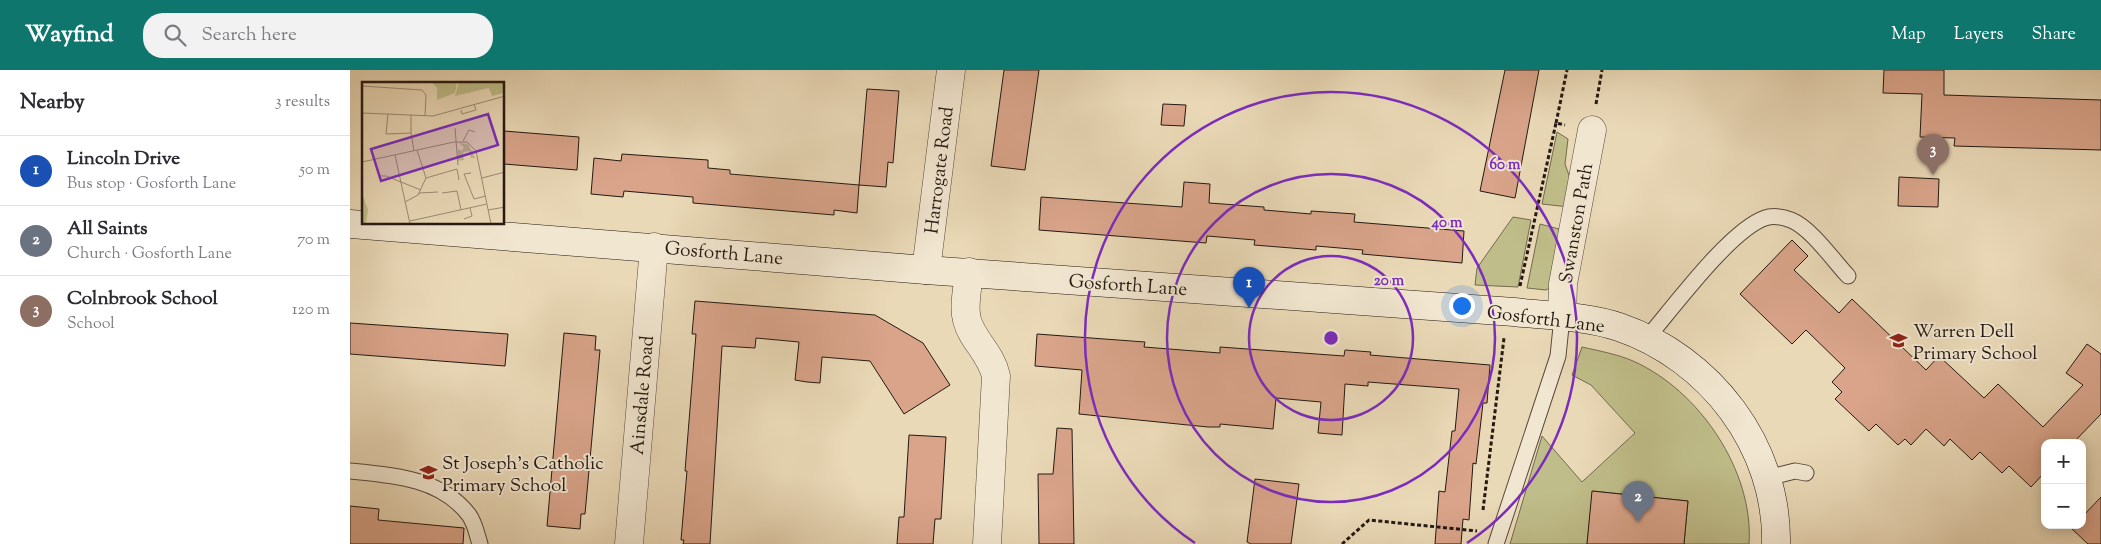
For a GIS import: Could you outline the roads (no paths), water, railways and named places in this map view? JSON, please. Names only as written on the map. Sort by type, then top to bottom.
[{"type":"street","name":"Harrogate Road","points":[[926,270],[951,70]]},
{"type":"street","name":"Swanston Path","points":[[1562,317],[1563,284],[1592,130]]},
{"type":"street","name":"Gosforth Lane","points":[[363,225],[926,270],[1562,317],[1618,327],[1647,338],[1677,355],[1700,374],[1736,413],[1748,433],[1767,478],[1773,507],[1776,544]]},
{"type":"street","name":"Ainsdale Road","points":[[629,544],[654,247]]},
{"type":"street","points":[[970,272],[966,309],[967,322],[989,355],[996,376],[987,544]]},
{"type":"lane","points":[[1647,338],[1707,266],[1742,233],[1766,218],[1779,217],[1792,220],[1803,228],[1848,276]]},
{"type":"lane","points":[[1497,540],[1558,356],[1562,317]]},
{"type":"lane","points":[[1767,478],[1795,471],[1806,473]]},
{"type":"lane","points":[[350,472],[394,475],[421,482],[442,492],[470,516],[480,544]]},
{"type":"place","name":"Colnbrook School","points":[[1933,175]]},
{"type":"place","name":"Lincoln Drive","points":[[1249,308]]},
{"type":"place","name":"Warren Dell Primary School","points":[[1899,341]]},
{"type":"place","name":"St Joseph's Catholic Primary School","points":[[428,473]]},
{"type":"place","name":"All Saints","points":[[1638,522]]}]
